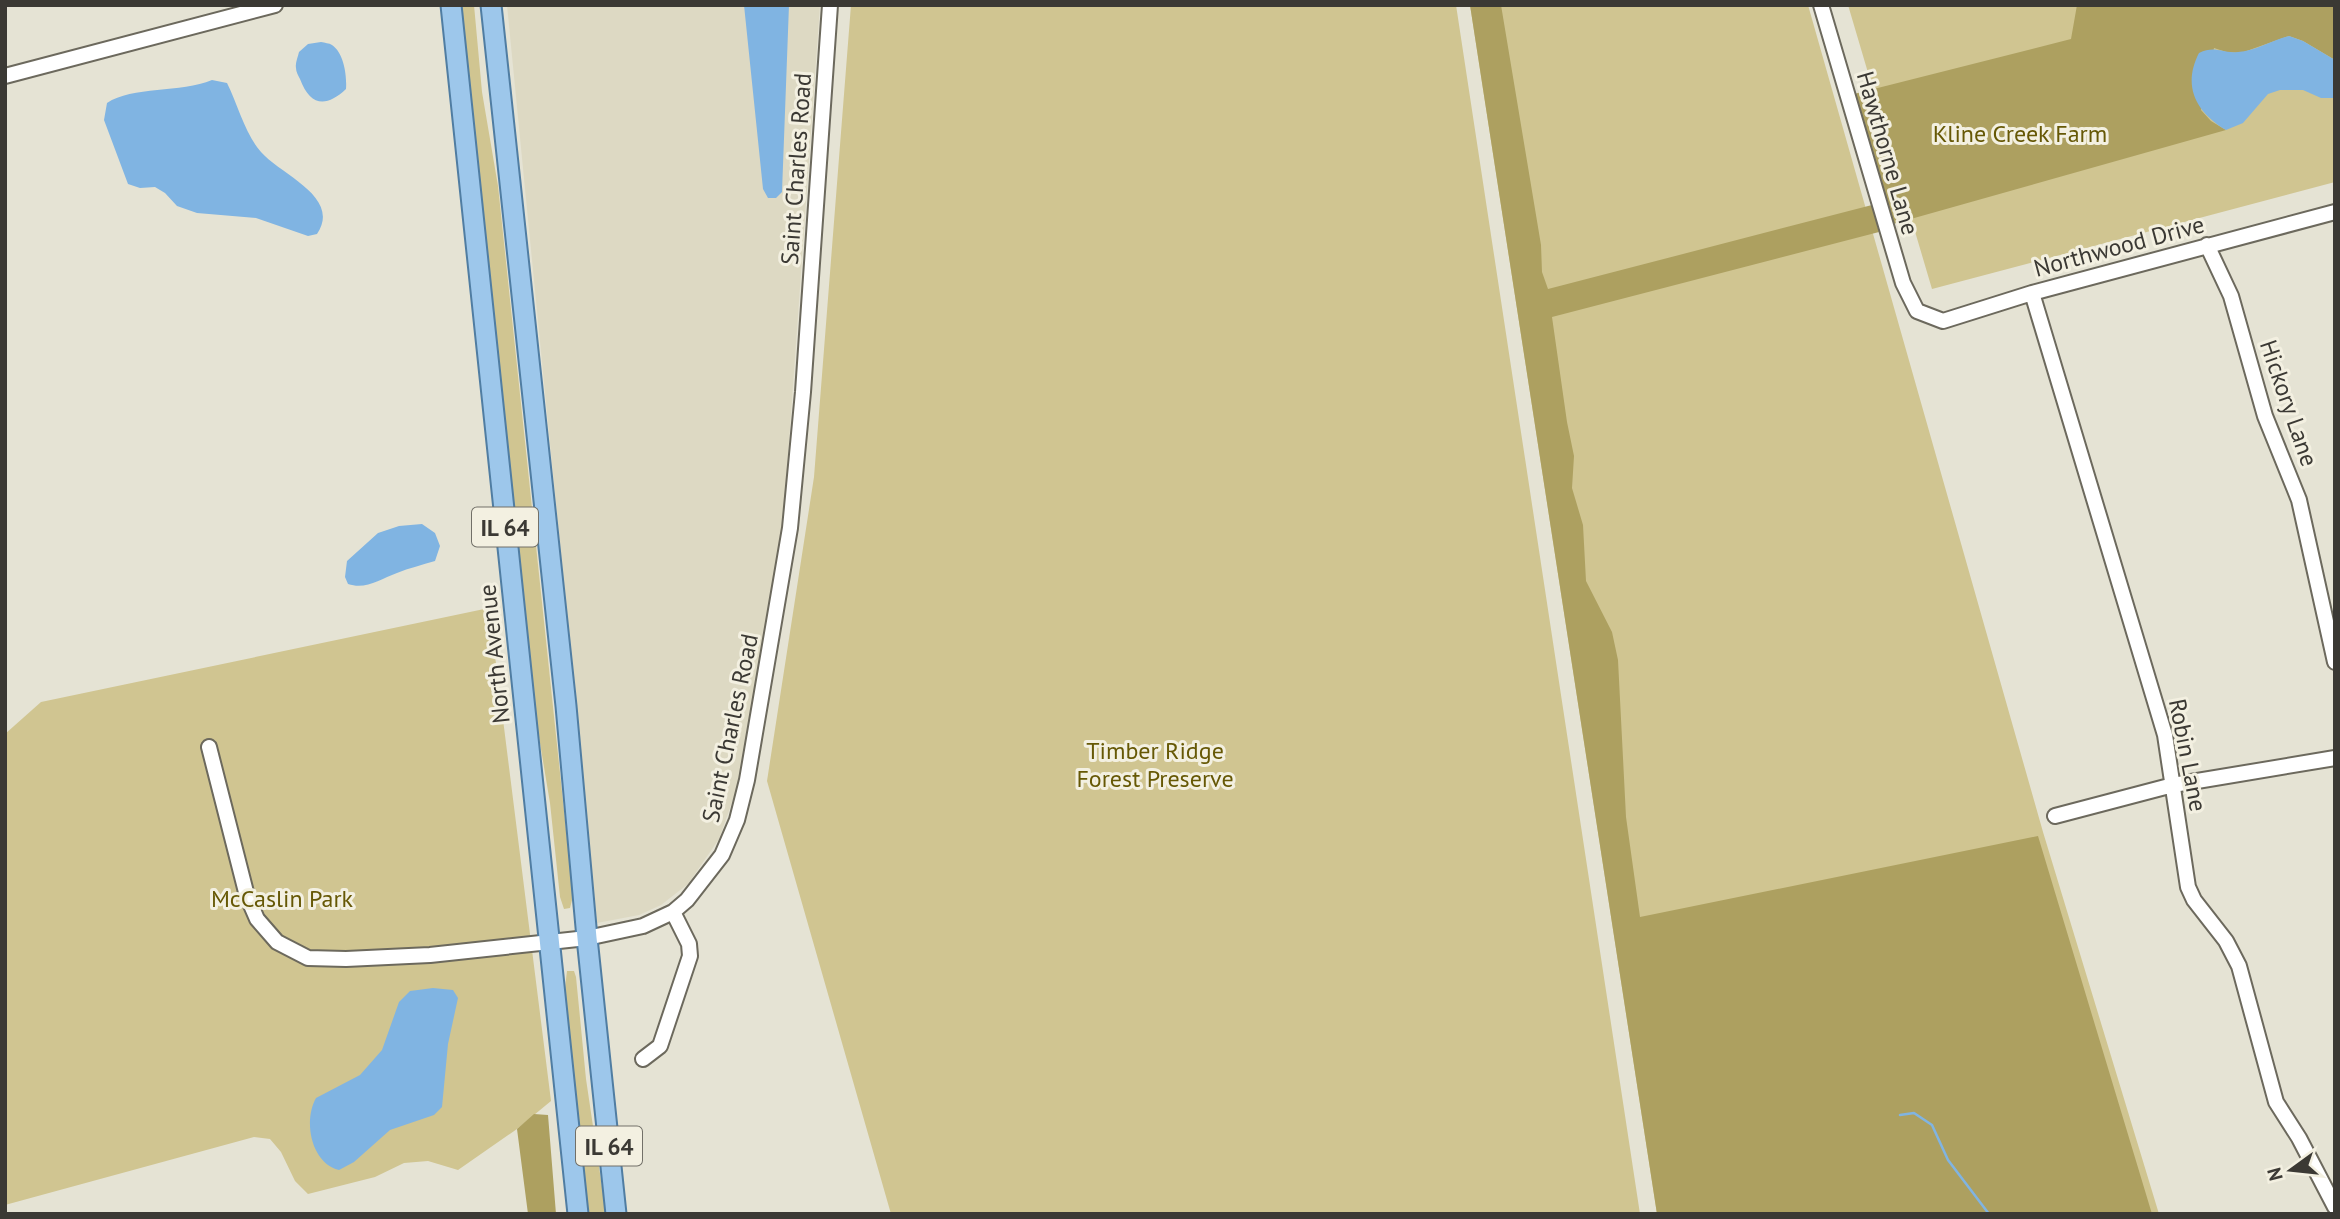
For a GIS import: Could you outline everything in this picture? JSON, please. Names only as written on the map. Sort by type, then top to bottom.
[{"type":"main road","name":"North Avenue","points":[[451,5],[578,1214]]},
{"type":"main road","name":"IL 64","points":[[491,5],[566,706],[616,1214]]},
{"type":"street","points":[[5,76],[275,5]]},
{"type":"street","name":"Saint Charles Road","points":[[209,747],[247,896],[257,919],[277,942],[308,958],[430,955],[587,938],[631,930],[673,912],[705,879],[729,841],[743,797],[794,497],[830,5]]},
{"type":"street","name":"Hawthorne Lane","points":[[1821,5],[1903,283],[1917,311]]},
{"type":"street","name":"Northwood Drive","points":[[1917,311],[1943,321],[2032,293],[2335,212]]},
{"type":"street","name":"Hickory Lane","points":[[2207,245],[2231,296],[2265,416],[2299,500],[2335,662]]},
{"type":"street","name":"Robin Lane","points":[[2032,293],[2158,708],[2169,753],[2188,887],[2194,900],[2226,940],[2239,966],[2276,1102],[2299,1138],[2335,1208]]},
{"type":"street","points":[[2055,816],[2173,785],[2335,758]]},
{"type":"street","points":[[643,1059],[660,1046],[690,956],[689,944],[673,912]]},
{"type":"shaded area","points":[[507,5],[820,5],[783,527],[742,774],[719,839],[688,884],[661,905],[639,915],[597,923]]},
{"type":"green space","points":[[461,5],[474,5],[482,92],[498,186],[573,896],[570,908],[564,909],[560,897],[550,803],[535,713]]},
{"type":"green space","name":"Timber Ridge Forest Preserve","points":[[851,5],[1456,5],[1640,1214],[891,1214],[767,781],[814,477]]},
{"type":"green space","points":[[1470,5],[1808,5],[2043,832],[2159,1214],[1657,1214]]},
{"type":"green space","points":[[1470,5],[1501,5],[1541,245],[1542,272],[1548,289],[1872,205],[1879,232],[1552,317],[1574,456],[1572,488],[1583,525],[1586,581],[1612,632],[1618,660],[1626,817],[1640,917],[2038,836],[2152,1214],[1657,1214]]},
{"type":"green space","name":"Kline Creek Farm","points":[[1848,5],[2335,5],[2335,182],[1932,289]]},
{"type":"green space","points":[[2077,5],[2335,5],[2335,60],[2289,36],[2241,53],[2214,48],[2201,110],[2211,121],[2226,130],[1893,224],[1854,94],[2071,39]]},
{"type":"green space","name":"McCaslin Park","points":[[489,608],[551,1101],[517,1129],[458,1170],[428,1161],[404,1163],[375,1177],[308,1194],[295,1181],[281,1152],[270,1139],[254,1137],[5,1205],[5,734],[41,702]]},
{"type":"green space","points":[[567,971],[574,971],[576,977],[586,1079],[606,1214],[588,1214],[564,996]]},
{"type":"green space","points":[[534,1114],[548,1115],[556,1214],[528,1214],[517,1129]]},
{"type":"water","points":[[744,5],[789,5],[782,192],[776,198],[768,198],[763,189]]},
{"type":"water","points":[[2289,36],[2335,60],[2335,98],[2321,98],[2303,90],[2280,90],[2268,94],[2243,123],[2226,130],[2207,115],[2192,87],[2194,65],[2199,53],[2210,50],[2244,51]]},
{"type":"water","points":[[308,44],[331,44],[336,49],[342,59],[346,78],[346,89],[325,101],[319,101],[309,95],[296,66],[299,52]]},
{"type":"water","points":[[212,80],[227,83],[246,128],[261,152],[316,198],[322,209],[323,221],[317,234],[308,236],[256,218],[197,213],[177,206],[155,187],[140,188],[128,184],[104,120],[107,103],[130,94],[186,87]]},
{"type":"water","points":[[422,524],[435,533],[440,546],[435,561],[367,585],[348,584],[345,577],[347,561],[378,533],[399,526]]},
{"type":"water","points":[[433,988],[453,990],[458,998],[448,1044],[442,1107],[434,1115],[390,1130],[354,1162],[339,1170],[329,1166],[316,1150],[312,1140],[310,1118],[316,1098],[360,1075],[382,1050],[399,1002],[410,991]]},
{"type":"waterway","points":[[1900,1115],[1914,1113],[1932,1125],[1948,1160],[1989,1214]]}]
